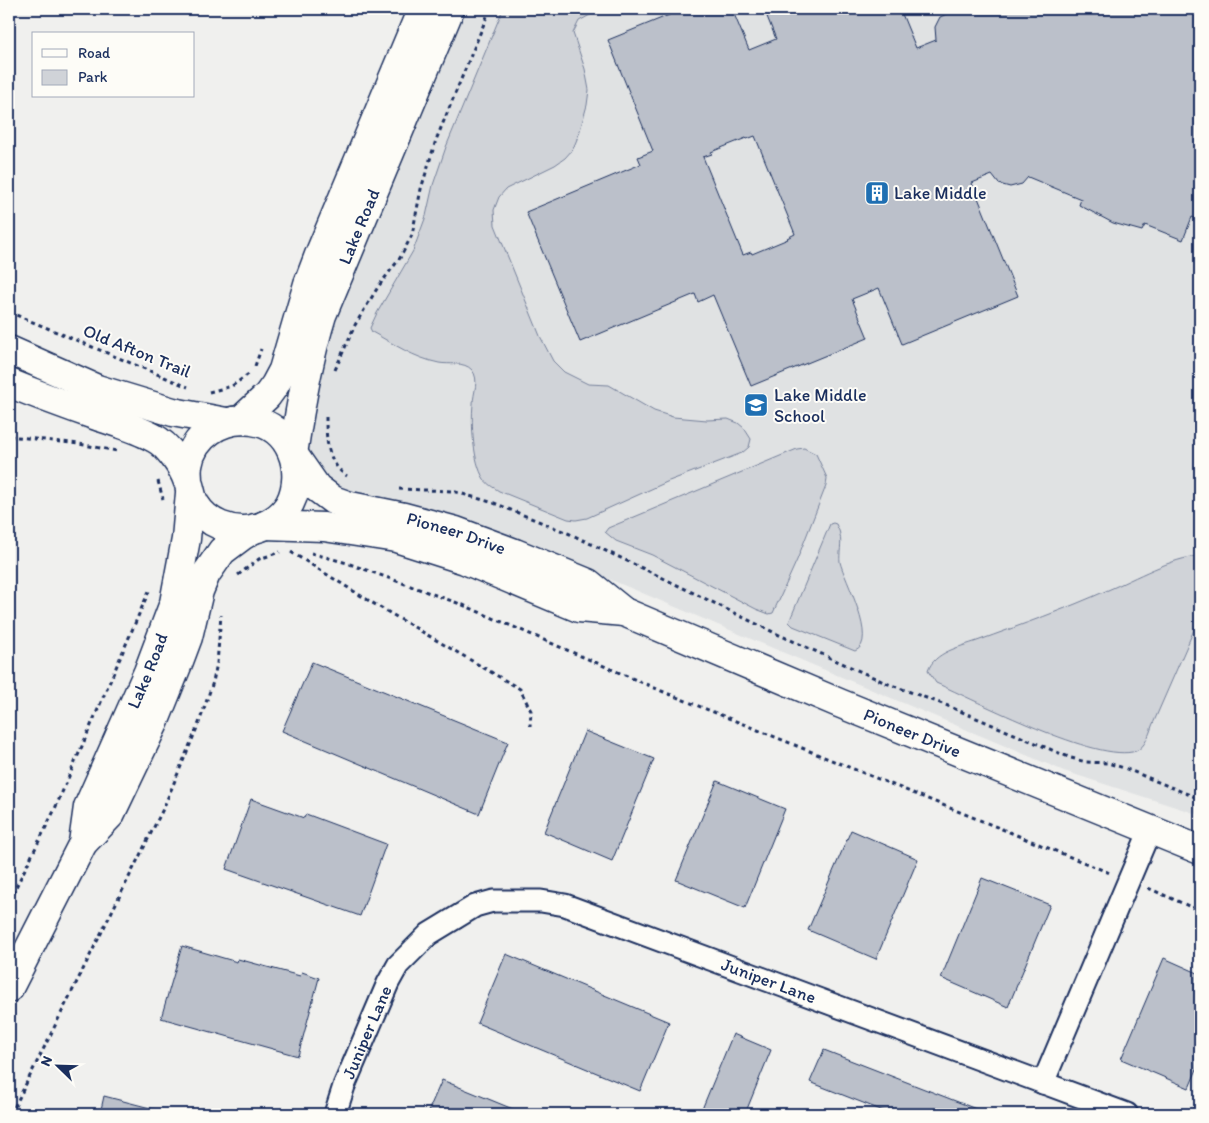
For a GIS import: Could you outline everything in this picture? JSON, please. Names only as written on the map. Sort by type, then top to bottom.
[{"type":"street","name":"Lake Road","points":[[233,421],[267,396],[282,370],[308,284],[422,9]]},
{"type":"street","name":"Lake Road","points":[[294,454],[305,380],[322,315],[450,9]]},
{"type":"street","points":[[9,350],[97,389],[173,412],[233,421],[254,421],[267,426],[278,433],[294,454],[297,468],[297,482],[294,495],[278,517],[260,527],[238,530],[221,526],[202,513],[195,503],[189,487],[170,451],[156,439],[132,428],[9,383]]},
{"type":"street","points":[[189,487],[188,466],[192,452],[201,439],[212,429],[233,421]]},
{"type":"street","name":"Pioneer Drive","points":[[294,454],[313,483],[333,500],[350,506],[430,523],[485,541],[588,583],[624,612],[1200,850]]},
{"type":"street","name":"Lake Road","points":[[9,988],[82,843],[88,807],[148,672],[174,602],[186,539],[189,487]]},
{"type":"street","name":"Lake Road","points":[[82,843],[110,815],[154,723],[180,662],[199,592],[209,568],[222,551],[260,527]]},
{"type":"street","name":"Pioneer Drive","points":[[260,527],[324,527],[396,538],[466,560],[579,608],[624,612]]},
{"type":"street","points":[[1043,1083],[1150,830]]},
{"type":"street","name":"Juniper Lane","points":[[335,1114],[344,1086],[388,983],[398,965],[429,934],[475,906],[493,901],[512,900],[541,901],[565,905],[1127,1114]]},
{"type":"path","points":[[332,377],[355,325],[378,287],[400,258],[412,235],[421,189],[436,140],[490,9]]},
{"type":"path","name":"Old Afton Trail","points":[[9,312],[190,388]]},
{"type":"path","name":"Old Afton Trail","points":[[204,391],[209,392],[232,386],[248,377],[254,369]]},
{"type":"path","points":[[326,415],[326,438],[329,452],[340,470],[351,478]]},
{"type":"path","points":[[9,436],[80,444],[125,453]]},
{"type":"path","points":[[156,477],[164,502]]},
{"type":"path","points":[[392,489],[452,491],[494,504],[570,534],[662,576],[775,633],[886,683],[948,706],[1071,758],[1086,762],[1108,763],[1124,768],[1200,799]]},
{"type":"path","points":[[234,580],[259,558],[289,551],[297,552]]},
{"type":"path","points":[[289,551],[371,602],[520,689],[531,711],[530,726]]},
{"type":"path","points":[[305,552],[340,561],[463,606],[664,692],[1100,869]]},
{"type":"path","points":[[9,901],[54,810],[152,584]]},
{"type":"path","points":[[11,1114],[163,809],[199,723],[213,682],[217,663],[222,610]]},
{"type":"path","points":[[1150,889],[1199,910],[1200,903]]},
{"type":"shaded area","name":"Lake Middle School","points":[[461,9],[1200,9],[1200,815],[1064,771],[531,546],[333,487],[311,459],[309,450],[309,431],[317,360]]},
{"type":"green space","points":[[503,9],[601,9],[579,21],[573,33],[585,69],[589,90],[587,105],[573,149],[555,165],[506,189],[499,197],[494,210],[495,225],[540,336],[553,361],[564,372],[588,384],[609,385],[654,411],[673,417],[707,420],[728,419],[744,428],[751,439],[749,447],[742,453],[669,481],[587,518],[576,520],[568,519],[499,491],[484,479],[477,463],[473,432],[472,412],[476,378],[469,367],[461,364],[439,363],[421,358],[372,332],[370,328],[413,251],[426,216],[433,185],[446,147]]},
{"type":"green space","points":[[804,448],[816,454],[827,478],[826,486],[797,560],[773,613],[769,614],[756,609],[652,555],[616,541],[605,532],[608,528],[797,449]]},
{"type":"green space","points":[[830,524],[836,524],[840,534],[840,562],[862,623],[863,636],[861,645],[855,651],[793,626],[789,622]]},
{"type":"green space","points":[[1200,556],[1200,616],[1148,737],[1142,747],[1136,751],[1118,753],[1066,740],[936,683],[928,671],[936,659],[948,651],[1060,610],[1166,564],[1189,557]]},
{"type":"building","name":"Lake Middle","points":[[684,9],[732,9],[749,50],[776,39],[764,9],[900,9],[916,48],[936,40],[935,27],[940,17],[951,12],[961,13],[962,9],[1200,9],[1200,220],[1192,217],[1183,240],[1145,225],[1142,231],[1113,223],[1079,205],[1081,199],[1028,177],[1022,184],[1010,187],[999,184],[992,175],[972,183],[1018,296],[902,344],[879,288],[852,299],[868,338],[751,386],[713,295],[698,302],[695,294],[580,342],[526,212],[641,164],[638,157],[653,151],[608,40]],"holes":[[[755,136],[795,234],[788,239],[752,254],[751,252],[743,255],[703,157],[712,154],[711,152]]]},
{"type":"building","points":[[312,662],[508,742],[479,814],[282,731]]},
{"type":"building","points":[[585,731],[654,759],[612,861],[544,832]]},
{"type":"building","points":[[717,781],[785,809],[745,908],[676,880]]},
{"type":"building","points":[[251,799],[304,818],[306,814],[386,844],[360,916],[226,869]]},
{"type":"building","points":[[851,830],[918,859],[876,959],[808,930]]},
{"type":"building","points":[[982,878],[1050,905],[1008,1007],[941,978]]},
{"type":"building","points":[[182,946],[237,962],[238,959],[300,976],[302,972],[319,978],[298,1056],[161,1018]]},
{"type":"building","points":[[506,954],[669,1022],[640,1091],[477,1023]]},
{"type":"building","points":[[1164,958],[1200,974],[1200,1062],[1189,1088],[1121,1059]]},
{"type":"building","points":[[733,1034],[771,1050],[745,1114],[700,1114]]},
{"type":"building","points":[[824,1050],[989,1114],[891,1114],[810,1082]]},
{"type":"building","points":[[442,1080],[525,1114],[427,1114]]},
{"type":"building","points":[[104,1096],[173,1114],[100,1114]]},
{"type":"place","name":"Lake Middle","points":[[877,193]]},
{"type":"place","name":"Lake Middle School","points":[[756,405]]}]
